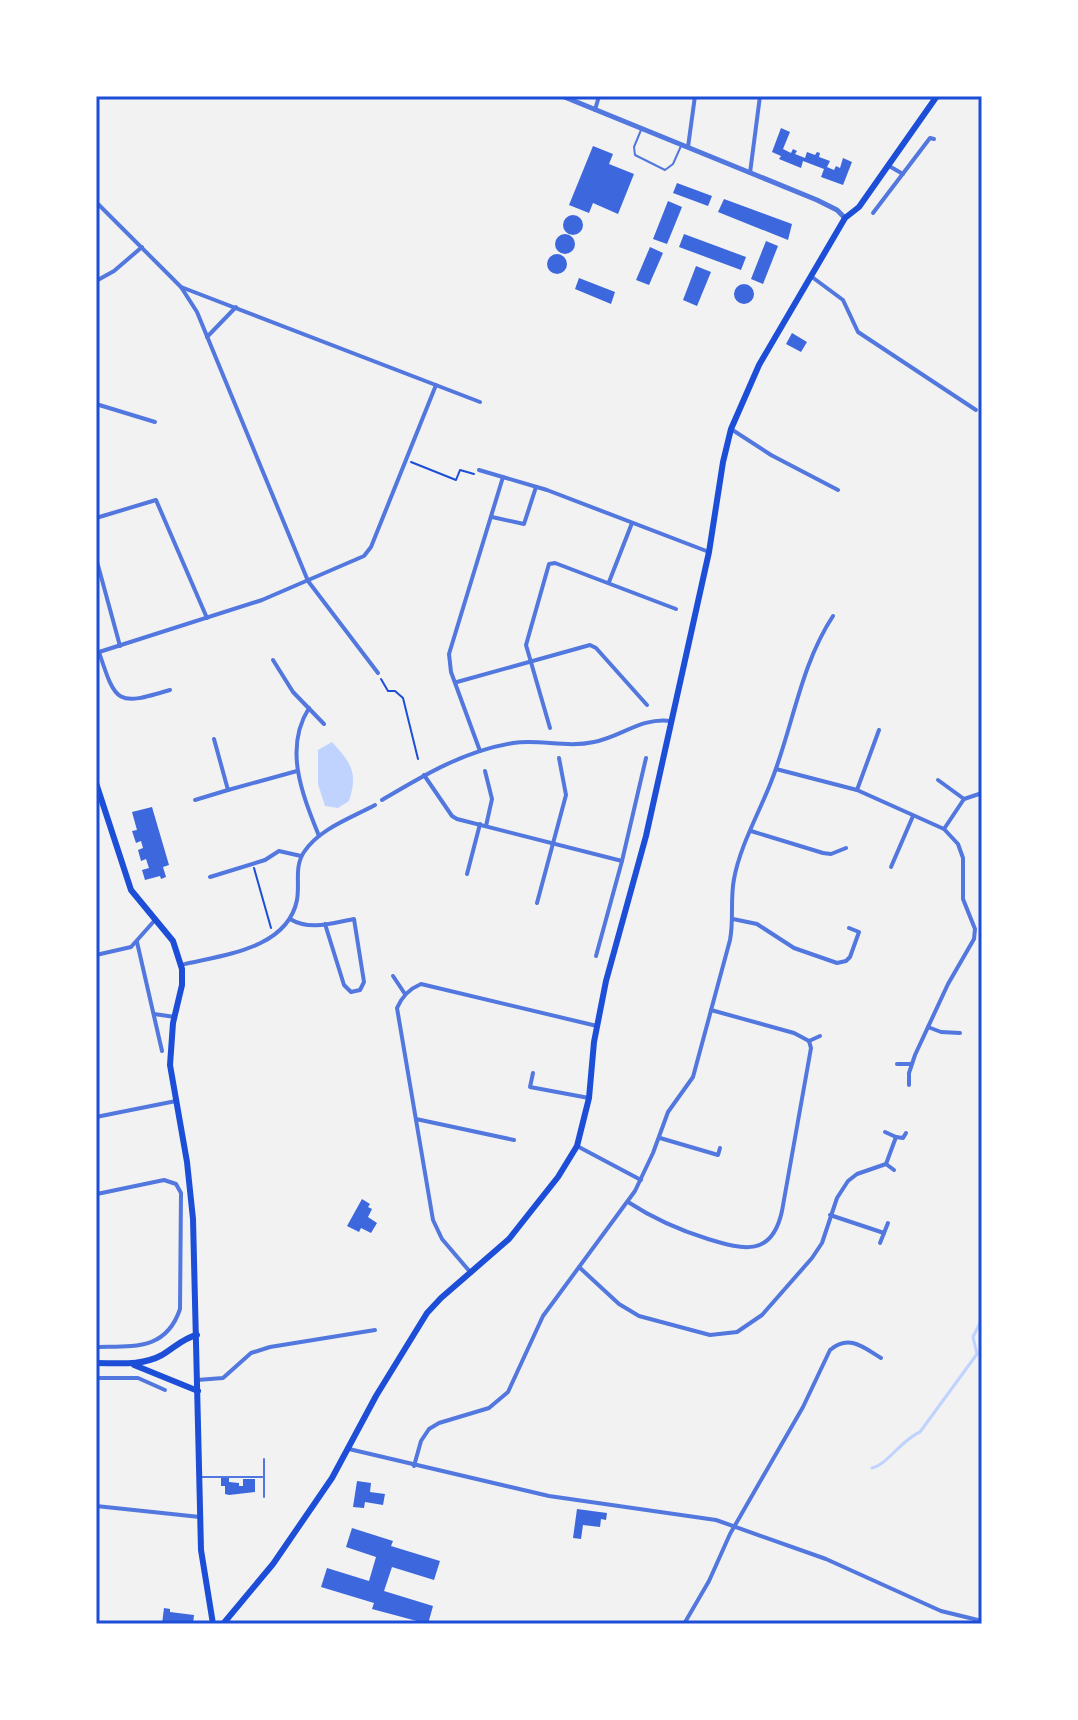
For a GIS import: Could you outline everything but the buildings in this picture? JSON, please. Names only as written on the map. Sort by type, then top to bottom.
[{"type":"main road","points":[[223,1624],[273,1564],[349,1449],[419,1324],[441,1298],[498,1250],[518,1228],[558,1177],[577,1146],[589,1098],[597,1026],[608,974],[637,875],[672,722],[709,552],[731,429],[749,382],[845,218],[859,207],[937,96]]},
{"type":"main road","points":[[96,783],[131,890],[173,941],[181,965],[182,985],[170,1065],[193,1219],[200,1517],[203,1565],[213,1624]]},
{"type":"main road","points":[[96,1363],[130,1363],[155,1358],[188,1337],[197,1335]]},
{"type":"main road","points":[[130,1363],[198,1391]]},
{"type":"street","points":[[562,96],[837,210],[845,218]]},
{"type":"street","points":[[595,110],[599,96]]},
{"type":"street","points":[[684,146],[695,96]]},
{"type":"street","points":[[750,173],[760,96]]},
{"type":"street","points":[[873,213],[930,138],[934,139]]},
{"type":"street","points":[[889,166],[903,174]]},
{"type":"street","points":[[96,202],[181,287],[197,312],[308,581],[378,673]]},
{"type":"street","points":[[96,281],[114,271],[142,247]]},
{"type":"street","points":[[812,277],[847,304],[853,326],[858,332],[976,410]]},
{"type":"street","points":[[181,287],[480,402]]},
{"type":"street","points":[[207,337],[236,307]]},
{"type":"street","points":[[170,690],[136,700],[122,697],[111,688],[98,652],[262,600],[356,561],[368,552],[436,385]]},
{"type":"street","points":[[96,404],[155,422]]},
{"type":"street","points":[[731,429],[771,455],[838,490]]},
{"type":"street","points":[[479,470],[536,487],[709,552]]},
{"type":"street","points":[[480,751],[449,654],[503,477]]},
{"type":"street","points":[[492,517],[524,524],[536,487]]},
{"type":"street","points":[[96,518],[156,500],[207,618]]},
{"type":"street","points":[[609,582],[632,523]]},
{"type":"street","points":[[96,558],[120,646]]},
{"type":"street","points":[[550,728],[530,664],[527,637],[549,564],[555,563],[609,582],[676,609]]},
{"type":"street","points":[[414,1466],[421,1441],[429,1429],[489,1408],[511,1388],[538,1323],[628,1202],[660,1138],[671,1106],[692,1080],[733,919],[734,877],[776,769],[811,659],[820,636],[833,616]]},
{"type":"street","points":[[456,683],[530,664],[585,645],[592,646],[647,705]]},
{"type":"street","points":[[273,660],[293,692],[324,724]]},
{"type":"street","points":[[309,708],[299,732],[297,771],[303,797],[319,836]]},
{"type":"street","points":[[382,800],[437,768],[480,751],[514,743],[588,743],[644,722],[672,722]]},
{"type":"street","points":[[857,790],[879,730]]},
{"type":"street","points":[[214,739],[228,790]]},
{"type":"street","points":[[537,903],[566,795],[559,758]]},
{"type":"street","points":[[596,956],[646,758]]},
{"type":"street","points":[[776,769],[857,790],[944,829],[954,838],[961,851],[964,904],[975,934],[911,1064],[909,1085]]},
{"type":"street","points":[[195,800],[297,771]]},
{"type":"street","points":[[467,874],[492,799],[485,771]]},
{"type":"street","points":[[424,775],[452,816],[622,861]]},
{"type":"street","points":[[938,780],[964,799]]},
{"type":"street","points":[[944,829],[964,799],[979,794]]},
{"type":"street","points":[[181,965],[244,949],[273,936],[290,918],[297,900],[301,856],[319,836],[375,805]]},
{"type":"street","points":[[891,867],[913,816]]},
{"type":"street","points":[[751,831],[823,853],[831,854],[846,848]]},
{"type":"street","points":[[210,877],[265,860],[279,851],[301,856]]},
{"type":"street","points":[[290,918],[303,925],[354,919],[364,982],[360,990],[351,992],[342,982],[325,924]]},
{"type":"street","points":[[733,919],[750,921],[794,948],[837,963],[850,957],[859,932],[849,928]]},
{"type":"street","points":[[96,955],[131,947],[155,920]]},
{"type":"street","points":[[137,942],[162,1051]]},
{"type":"street","points":[[393,976],[405,994]]},
{"type":"street","points":[[471,1273],[445,1244],[435,1227],[397,1008],[405,994],[421,984],[597,1026]]},
{"type":"street","points":[[628,1202],[672,1227],[733,1247],[752,1248],[769,1239],[777,1229],[811,1048],[809,1041],[794,1033],[711,1010]]},
{"type":"street","points":[[154,1014],[175,1017]]},
{"type":"street","points":[[928,1027],[941,1032],[960,1033]]},
{"type":"street","points":[[809,1041],[820,1036]]},
{"type":"street","points":[[897,1064],[911,1064]]},
{"type":"street","points":[[533,1073],[530,1087],[589,1098]]},
{"type":"street","points":[[96,1117],[176,1101]]},
{"type":"street","points":[[416,1119],[514,1140]]},
{"type":"street","points":[[885,1132],[903,1138],[906,1133]]},
{"type":"street","points":[[886,1164],[896,1137]]},
{"type":"street","points":[[660,1138],[718,1155]]},
{"type":"street","points":[[577,1146],[641,1180]]},
{"type":"street","points":[[716,1163],[720,1148]]},
{"type":"street","points":[[579,1267],[619,1304],[639,1316],[710,1335],[730,1334],[756,1320],[817,1251],[830,1215],[848,1181],[857,1174],[886,1164]]},
{"type":"street","points":[[886,1164],[894,1170]]},
{"type":"street","points":[[96,1347],[145,1345],[162,1337],[177,1318],[180,1309],[181,1193],[176,1184],[164,1180],[97,1194]]},
{"type":"street","points":[[830,1215],[884,1233]]},
{"type":"street","points":[[880,1243],[888,1223]]},
{"type":"street","points":[[197,1380],[223,1378],[251,1353],[270,1347],[375,1330]]},
{"type":"street","points":[[684,1624],[709,1581],[734,1527],[803,1407],[830,1350],[842,1342],[852,1342],[881,1358]]},
{"type":"street","points":[[96,1378],[138,1378],[165,1390]]},
{"type":"street","points":[[349,1449],[549,1496],[692,1516],[734,1527],[826,1559],[941,1611],[982,1621]]},
{"type":"street","points":[[96,1506],[200,1517]]},
{"type":"lane","points":[[641,129],[634,147],[635,155],[665,170],[673,164],[684,146]]},
{"type":"lane","points":[[264,1459],[264,1497]]},
{"type":"lane","points":[[199,1477],[264,1477]]},
{"type":"path","points":[[406,460],[456,480],[460,470],[477,475],[479,470]]},
{"type":"path","points":[[378,673],[388,691],[395,691],[403,698],[418,759]]},
{"type":"path","points":[[253,863],[273,936]]},
{"type":"path","points":[[96,1240],[97,1194]]},
{"type":"water","points":[[332,742],[349,763],[353,776],[349,801],[338,808],[325,806],[318,784],[318,750]]},
{"type":"waterway","points":[[872,1468],[920,1432],[977,1354],[973,1337],[982,1319]]}]
